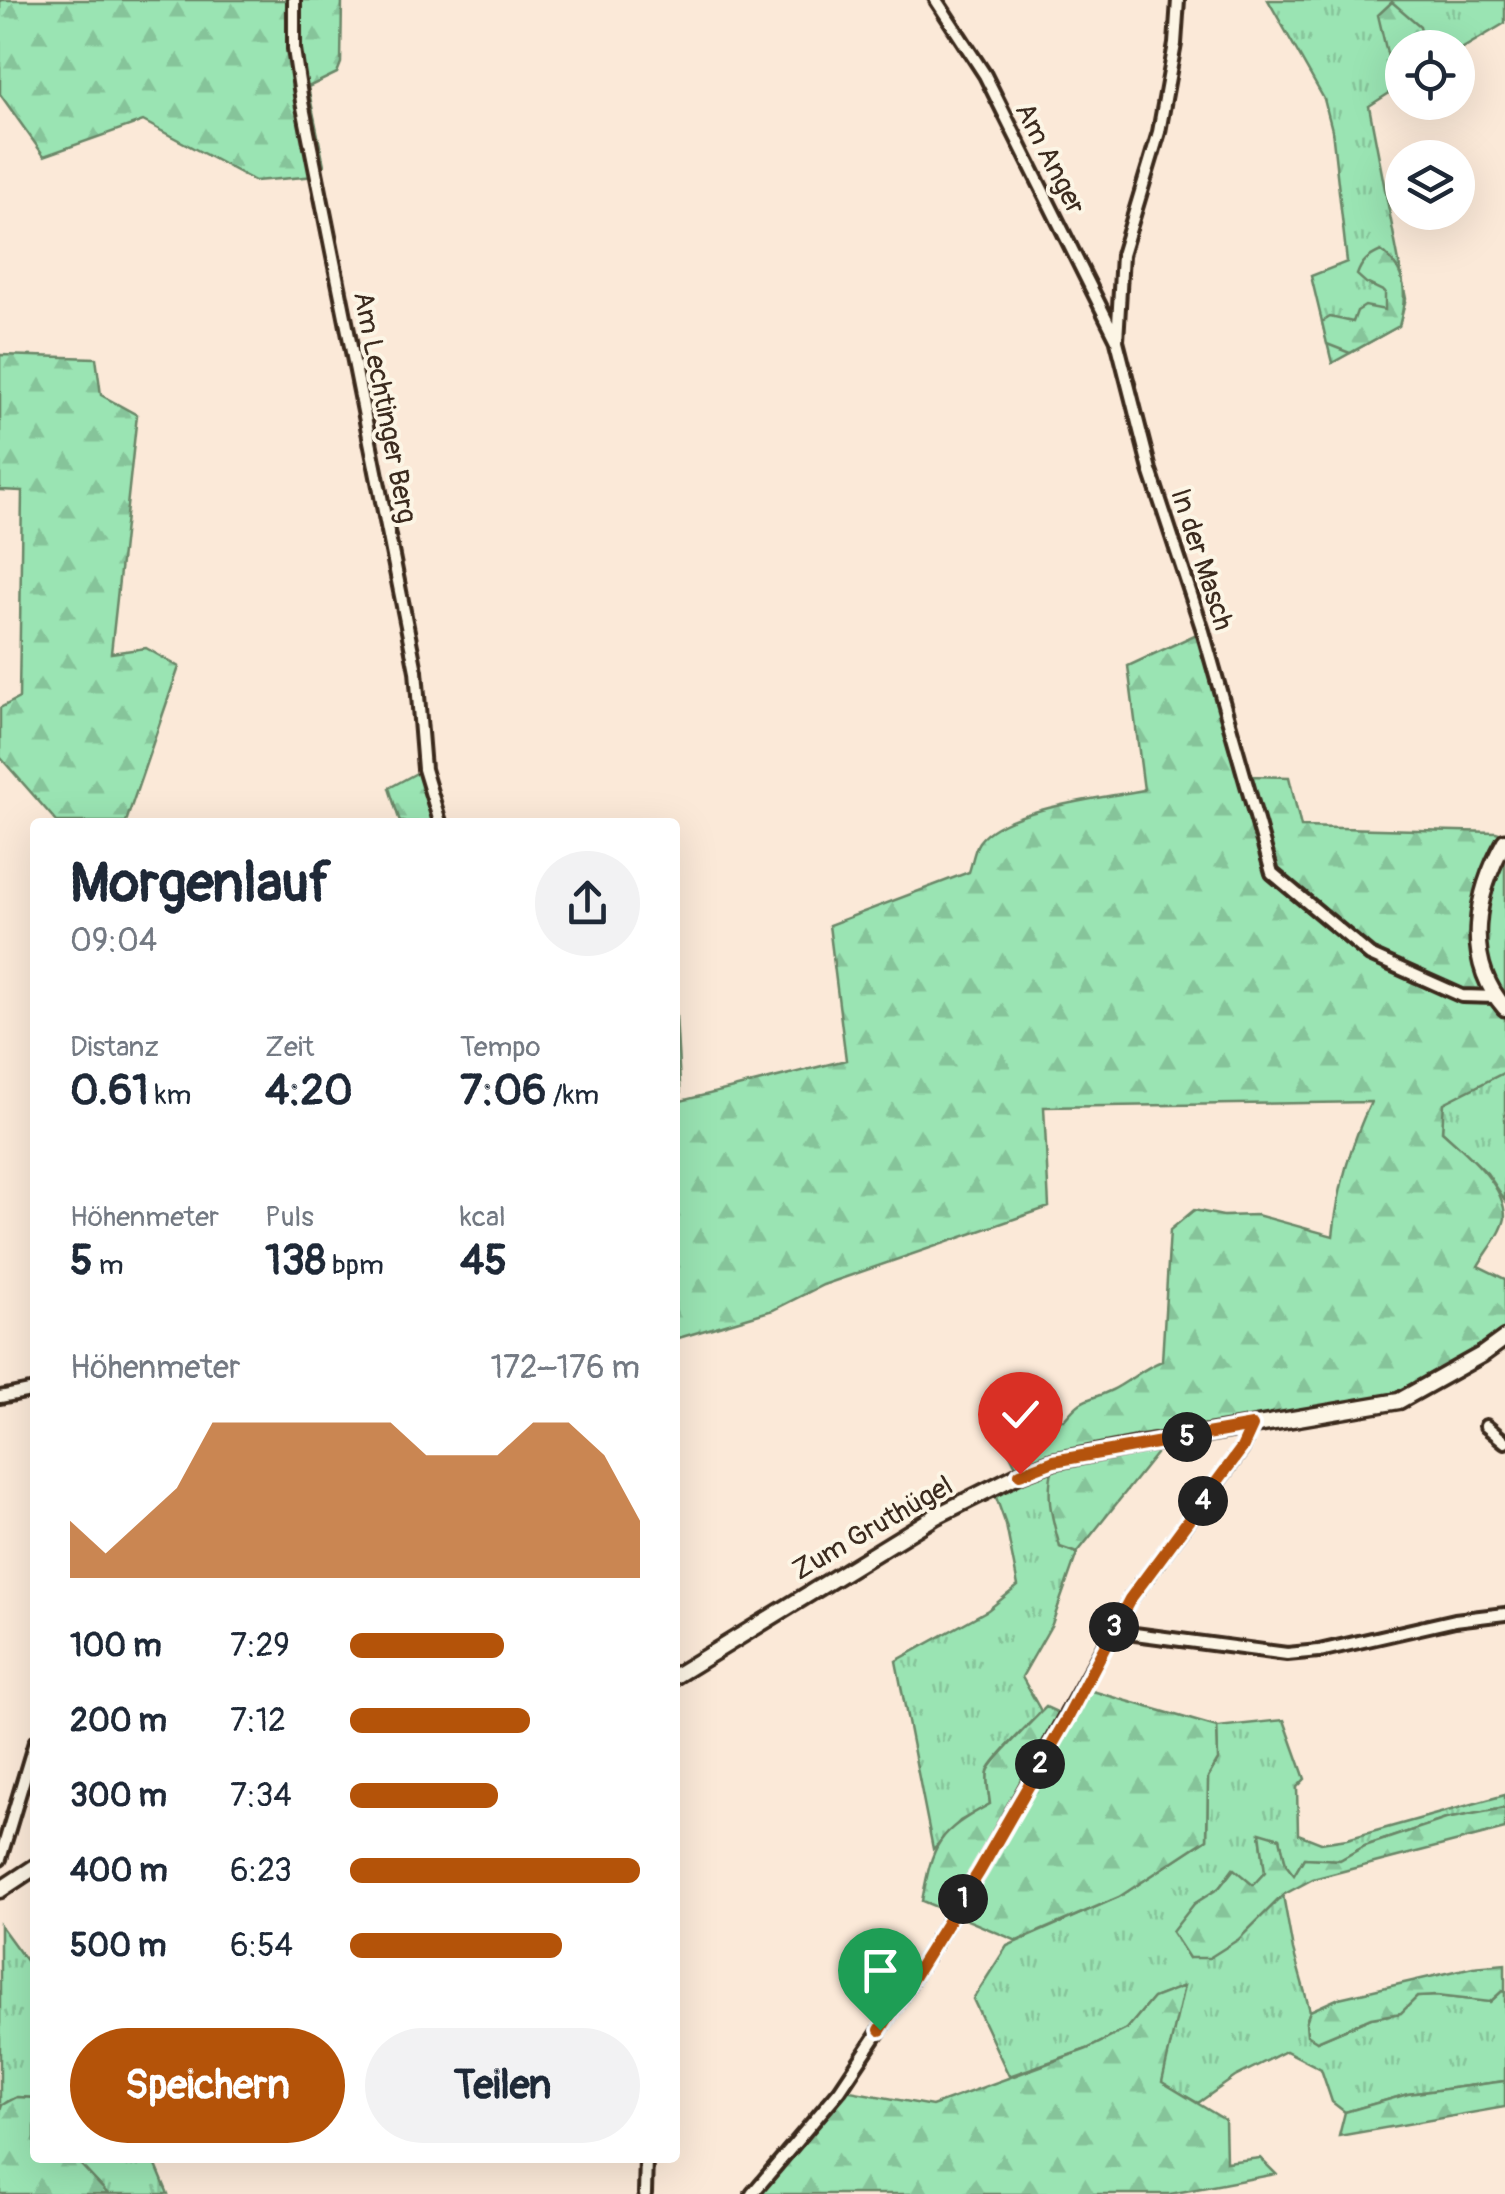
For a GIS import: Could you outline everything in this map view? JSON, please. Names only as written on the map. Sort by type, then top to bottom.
[{"type":"street","name":"Am Lechtinger Berg","points":[[294,0],[294,49],[302,102],[416,671],[424,769],[439,818]]},
{"type":"street","name":"Am Anger","points":[[936,0],[985,75],[1118,341]]},
{"type":"street","name":"In der Masch","points":[[1178,0],[1175,44],[1159,132],[1122,255],[1118,341],[1150,470],[1203,631],[1272,872],[1370,955],[1462,996],[1500,1002]]},
{"type":"street","points":[[1500,1002],[1479,951],[1478,928],[1484,884],[1505,841]]},
{"type":"street","name":"Zum Gruthügel","points":[[680,1673],[936,1516],[1020,1474],[1054,1461],[1398,1400],[1505,1338]]},
{"type":"street","points":[[0,1397],[30,1391]]},
{"type":"street","points":[[752,2194],[840,2090],[912,1980],[1068,1717],[1130,1599],[1242,1448],[1252,1426]]},
{"type":"street","points":[[1486,1426],[1505,1442]]},
{"type":"street","points":[[1112,1632],[1287,1654],[1319,1652],[1455,1620],[1505,1614]]},
{"type":"street","points":[[0,1859],[30,1759]]},
{"type":"street","points":[[0,1890],[30,1870]]},
{"type":"street","points":[[645,2194],[646,2163]]},
{"type":"green space","points":[[0,0],[342,0],[341,63],[337,73],[308,87],[324,165],[317,176],[255,181],[143,121],[44,156],[0,94]]},
{"type":"green space","points":[[1268,0],[1505,0],[1505,23],[1475,41],[1475,30],[1385,30],[1385,96],[1369,106],[1385,189],[1385,230],[1393,230],[1406,299],[1399,326],[1332,363],[1311,276],[1347,262],[1332,130],[1324,99]]},
{"type":"green space","points":[[1392,2],[1421,30],[1385,30],[1385,45],[1378,15]]},
{"type":"green space","points":[[1381,251],[1401,276],[1403,305],[1399,326],[1350,353],[1327,344],[1322,322],[1330,317],[1353,322],[1357,311],[1365,306],[1385,310],[1385,292],[1357,275],[1366,260]]},
{"type":"green space","points":[[0,355],[96,358],[101,395],[137,415],[111,653],[146,648],[179,667],[127,818],[53,818],[0,757],[0,708],[19,698],[22,491],[0,490]]},
{"type":"green space","points":[[1203,631],[1244,776],[1289,777],[1301,827],[1505,835],[1492,865],[1479,951],[1505,1008],[1505,1072],[1444,1103],[1442,1131],[1482,1169],[1503,1205],[1503,1224],[1478,1266],[1505,1279],[1505,1338],[1399,1401],[1153,1443],[1156,1454],[1077,1553],[1060,1547],[1054,1525],[1050,1495],[1054,1462],[1020,1474],[1004,1442],[1046,1420],[1064,1420],[1082,1403],[1162,1361],[1170,1230],[1194,1210],[1223,1216],[1257,1215],[1333,1236],[1346,1168],[1371,1102],[1044,1107],[1049,1207],[823,1285],[773,1310],[680,1338],[680,1084],[681,1101],[846,1060],[829,925],[969,872],[979,842],[1009,821],[1056,806],[1144,790],[1128,666]]},
{"type":"green space","points":[[424,769],[439,818],[399,818],[389,788]]},
{"type":"green space","points":[[1505,841],[1505,1008],[1479,951],[1484,884]]},
{"type":"green space","points":[[1505,1072],[1505,1200],[1487,1173],[1442,1131],[1443,1103]]},
{"type":"green space","points":[[1054,1461],[1060,1547],[1077,1553],[1052,1624],[1022,1677],[1041,1711],[990,1766],[990,1804],[960,1821],[933,1849],[896,1661],[988,1610],[1018,1586],[1006,1525],[992,1486]]},
{"type":"green space","points":[[1082,1688],[1217,1727],[1218,1760],[1208,1777],[1207,1839],[1119,1897],[1017,1941],[922,1901],[940,1841],[959,1823],[990,1804],[990,1767],[1046,1707],[1068,1717]]},
{"type":"green space","points":[[1284,1720],[1305,1779],[1297,1787],[1298,1834],[1321,1843],[1347,1839],[1505,1795],[1505,1808],[1446,1819],[1365,1846],[1340,1860],[1304,1858],[1294,1876],[1286,1865],[1280,1838],[1260,1833],[1265,1872],[1253,1886],[1233,1869],[1219,1888],[1194,1904],[1179,1940],[1189,1958],[1239,1939],[1283,1895],[1310,2011],[1306,2022],[1317,2041],[1371,2018],[1400,2013],[1417,1997],[1490,2002],[1502,1991],[1505,2081],[1408,2094],[1345,2112],[1332,2102],[1321,2069],[1286,2051],[1235,2077],[1198,2103],[1161,2082],[1183,1987],[1153,1998],[1127,2029],[1087,2049],[1009,2076],[973,1999],[1007,1946],[1119,1897],[1207,1839],[1208,1777],[1218,1760],[1217,1727]]},
{"type":"green space","points":[[1505,1808],[1505,1829],[1313,1879],[1283,1895],[1239,1939],[1209,1958],[1189,1958],[1172,1932],[1194,1904],[1219,1888],[1234,1869],[1253,1885],[1265,1872],[1260,1832],[1280,1838],[1286,1865],[1294,1875],[1304,1858],[1340,1860],[1365,1846],[1446,1819]]},
{"type":"green space","points":[[0,1925],[30,1966],[30,2098],[10,2100],[0,2111]]},
{"type":"green space","points":[[1505,1964],[1505,1992],[1490,2002],[1417,1997],[1401,2013],[1371,2018],[1317,2041],[1307,2035],[1310,2011],[1339,1998],[1473,1967]]},
{"type":"green space","points":[[1184,1986],[1162,2082],[1225,2120],[1226,2162],[1260,2158],[1276,2174],[1170,2194],[761,2194],[845,2090],[932,2106],[1087,2049],[1127,2029],[1153,1998]]},
{"type":"green space","points":[[1505,2081],[1505,2107],[1339,2136],[1345,2112],[1408,2094]]},
{"type":"green space","points":[[17,2097],[30,2098],[30,2163],[79,2163],[108,2194],[0,2194],[2,2105]]},
{"type":"green space","points":[[78,2163],[155,2163],[168,2194],[108,2194]]},
{"type":"route","points":[[880,2030],[979,1872],[1130,1599],[1242,1448],[1252,1426],[1054,1461],[1020,1474]]}]
